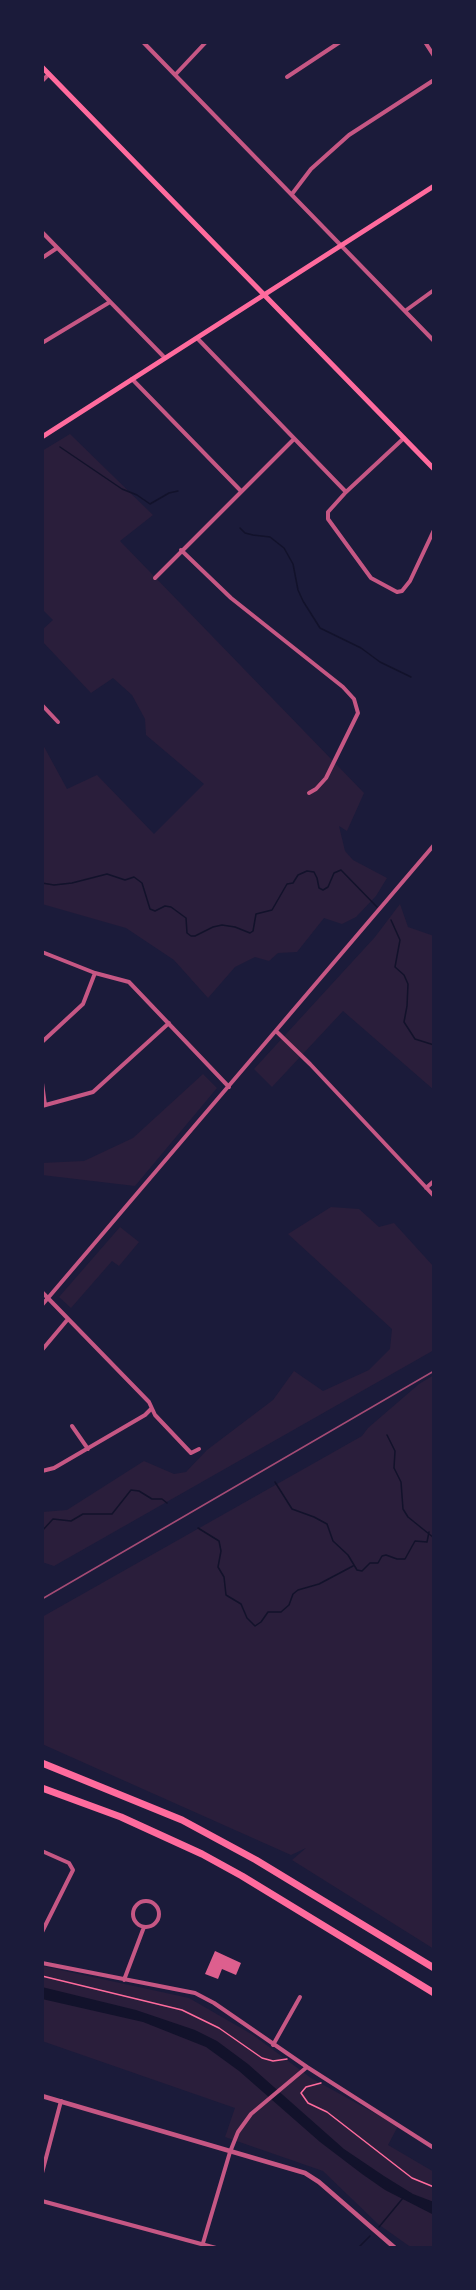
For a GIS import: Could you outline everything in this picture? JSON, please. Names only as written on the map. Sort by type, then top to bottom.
[{"type":"highway","points":[[42,1763],[182,1820],[256,1860],[434,1968]]},
{"type":"highway","points":[[42,1788],[122,1817],[202,1854],[434,1993]]},
{"type":"main road","points":[[42,67],[434,469]]},
{"type":"main road","points":[[42,437],[434,186]]},
{"type":"street","points":[[143,42],[434,341]]},
{"type":"street","points":[[175,75],[206,42]]},
{"type":"street","points":[[287,77],[340,42]]},
{"type":"street","points":[[425,42],[434,56]]},
{"type":"street","points":[[42,81],[49,74]]},
{"type":"street","points":[[292,194],[311,169],[349,135],[434,80]]},
{"type":"street","points":[[42,232],[165,358]]},
{"type":"street","points":[[42,258],[57,248]]},
{"type":"street","points":[[405,310],[434,290]]},
{"type":"street","points":[[42,343],[110,302]]},
{"type":"street","points":[[197,338],[346,492]]},
{"type":"street","points":[[132,379],[241,491]]},
{"type":"street","points":[[404,438],[346,492],[328,512],[328,519],[371,578],[397,592],[402,591],[410,581],[434,530]]},
{"type":"street","points":[[154,578],[294,439]]},
{"type":"street","points":[[181,550],[231,598],[343,687],[354,699],[358,713],[326,778],[309,793]]},
{"type":"street","points":[[42,705],[58,722]]},
{"type":"street","points":[[42,1305],[434,845]]},
{"type":"street","points":[[42,952],[95,973],[129,982],[229,1087]]},
{"type":"street","points":[[42,1042],[83,1004],[95,973]]},
{"type":"street","points":[[42,1083],[44,1106],[93,1092],[169,1023]]},
{"type":"street","points":[[276,1031],[434,1196]]},
{"type":"street","points":[[426,1188],[434,1181]]},
{"type":"street","points":[[42,1292],[149,1402],[151,1409],[191,1453],[199,1449]]},
{"type":"street","points":[[42,1350],[68,1319]]},
{"type":"street","points":[[42,1471],[54,1468],[88,1449],[151,1409]]},
{"type":"street","points":[[72,1426],[88,1449]]},
{"type":"street","points":[[42,1851],[69,1863],[72,1870],[42,1932]]},
{"type":"street","points":[[145,1901],[153,1904],[159,1915],[153,1925],[144,1928],[134,1921],[133,1912],[137,1905],[145,1901]]},
{"type":"street","points":[[124,1980],[144,1928]]},
{"type":"street","points":[[42,1963],[195,1993],[214,2003],[273,2045],[434,2148]]},
{"type":"street","points":[[273,2045],[300,1997]]},
{"type":"street","points":[[203,2243],[230,2152],[245,2120],[307,2067]]},
{"type":"street","points":[[42,2096],[305,2173],[320,2182],[394,2248]]},
{"type":"street","points":[[42,2173],[61,2101]]},
{"type":"street","points":[[42,2201],[216,2248]]},
{"type":"path","points":[[42,1976],[182,2010],[219,2028],[262,2058],[273,2061],[293,2058]]},
{"type":"path","points":[[327,2080],[306,2087],[301,2093],[308,2103],[327,2112],[412,2178],[434,2187]]},
{"type":"shaded area","points":[[70,434],[153,515],[120,541],[364,793],[347,831],[339,826],[345,851],[353,860],[387,878],[376,896],[356,917],[342,924],[324,918],[297,952],[278,953],[269,961],[255,957],[235,967],[208,998],[174,960],[126,928],[42,904],[42,743],[67,789],[97,775],[154,834],[204,784],[146,735],[145,719],[132,695],[113,678],[91,693],[42,641],[42,630],[53,620],[42,609],[42,451]]},
{"type":"shaded area","points":[[400,904],[408,927],[434,936],[434,1090],[343,1011],[272,1087],[254,1069],[375,937]]},
{"type":"shaded area","points":[[203,1074],[217,1088],[135,1186],[42,1175],[42,1163],[84,1161],[133,1138]]},
{"type":"shaded area","points":[[331,1207],[359,1209],[379,1227],[394,1223],[434,1267],[434,1350],[54,1566],[42,1562],[42,1512],[67,1510],[144,1461],[174,1474],[186,1472],[207,1450],[273,1400],[294,1371],[323,1391],[369,1370],[390,1349],[392,1329],[288,1234]]},
{"type":"shaded area","points":[[120,1227],[139,1242],[119,1266],[112,1261],[71,1308],[59,1297]]},
{"type":"shaded area","points":[[434,1375],[434,1949],[292,1860],[306,1848],[291,1855],[42,1744],[42,1617],[362,1436],[368,1428],[419,1384]]},
{"type":"shaded area","points":[[42,1966],[189,1998],[253,2035],[311,2078],[398,2126],[388,2145],[434,2172],[434,2248],[412,2248],[378,2224],[323,2171],[225,2137],[235,2108],[42,2041]]},
{"type":"shaded area","points":[[42,1987],[136,2010],[195,2030],[217,2041],[248,2064],[344,2149],[413,2194],[434,2202],[434,2215],[385,2190],[362,2174],[320,2142],[239,2071],[206,2047],[143,2022],[42,1999]]},
{"type":"building","points":[[215,1951],[241,1963],[236,1975],[222,1969],[218,1979],[205,1974]]},
{"type":"waterway","points":[[60,447],[122,489],[150,504],[169,493],[178,491]]},
{"type":"waterway","points":[[240,528],[245,533],[270,537],[284,548],[293,564],[298,590],[320,628],[361,648],[380,662],[411,677]]},
{"type":"waterway","points":[[42,883],[54,885],[72,883],[107,874],[125,880],[134,877],[142,883],[150,909],[155,911],[165,906],[171,907],[186,918],[187,933],[191,936],[222,925],[250,933],[253,931],[256,914],[272,910],[287,884],[293,883],[298,875],[307,871],[314,872],[319,888],[323,890],[328,887],[334,873],[341,870],[377,907]]},
{"type":"waterway","points":[[391,920],[400,940],[395,967],[404,975],[408,984],[404,1022],[415,1039],[434,1045]]},
{"type":"waterway","points":[[387,1435],[395,1451],[394,1468],[401,1482],[403,1509],[408,1517],[434,1538]]},
{"type":"waterway","points":[[275,1482],[292,1509],[327,1524],[333,1541],[348,1555],[357,1570],[362,1571],[370,1563],[378,1563],[382,1556],[386,1555],[405,1559],[415,1541],[427,1542],[429,1532]]},
{"type":"waterway","points":[[42,1531],[53,1519],[71,1521],[83,1514],[112,1514],[131,1490],[139,1491],[152,1499],[162,1499],[167,1503]]},
{"type":"waterway","points":[[198,1528],[219,1541],[221,1551],[218,1567],[224,1577],[226,1595],[241,1604],[247,1618],[255,1626],[268,1612],[281,1612],[289,1605],[293,1594],[298,1590],[319,1584],[353,1566]]},
{"type":"waterway","points":[[379,2227],[403,2198]]},
{"type":"waterway","points":[[358,2248],[370,2236]]},
{"type":"railway","points":[[42,1599],[434,1371]]}]
